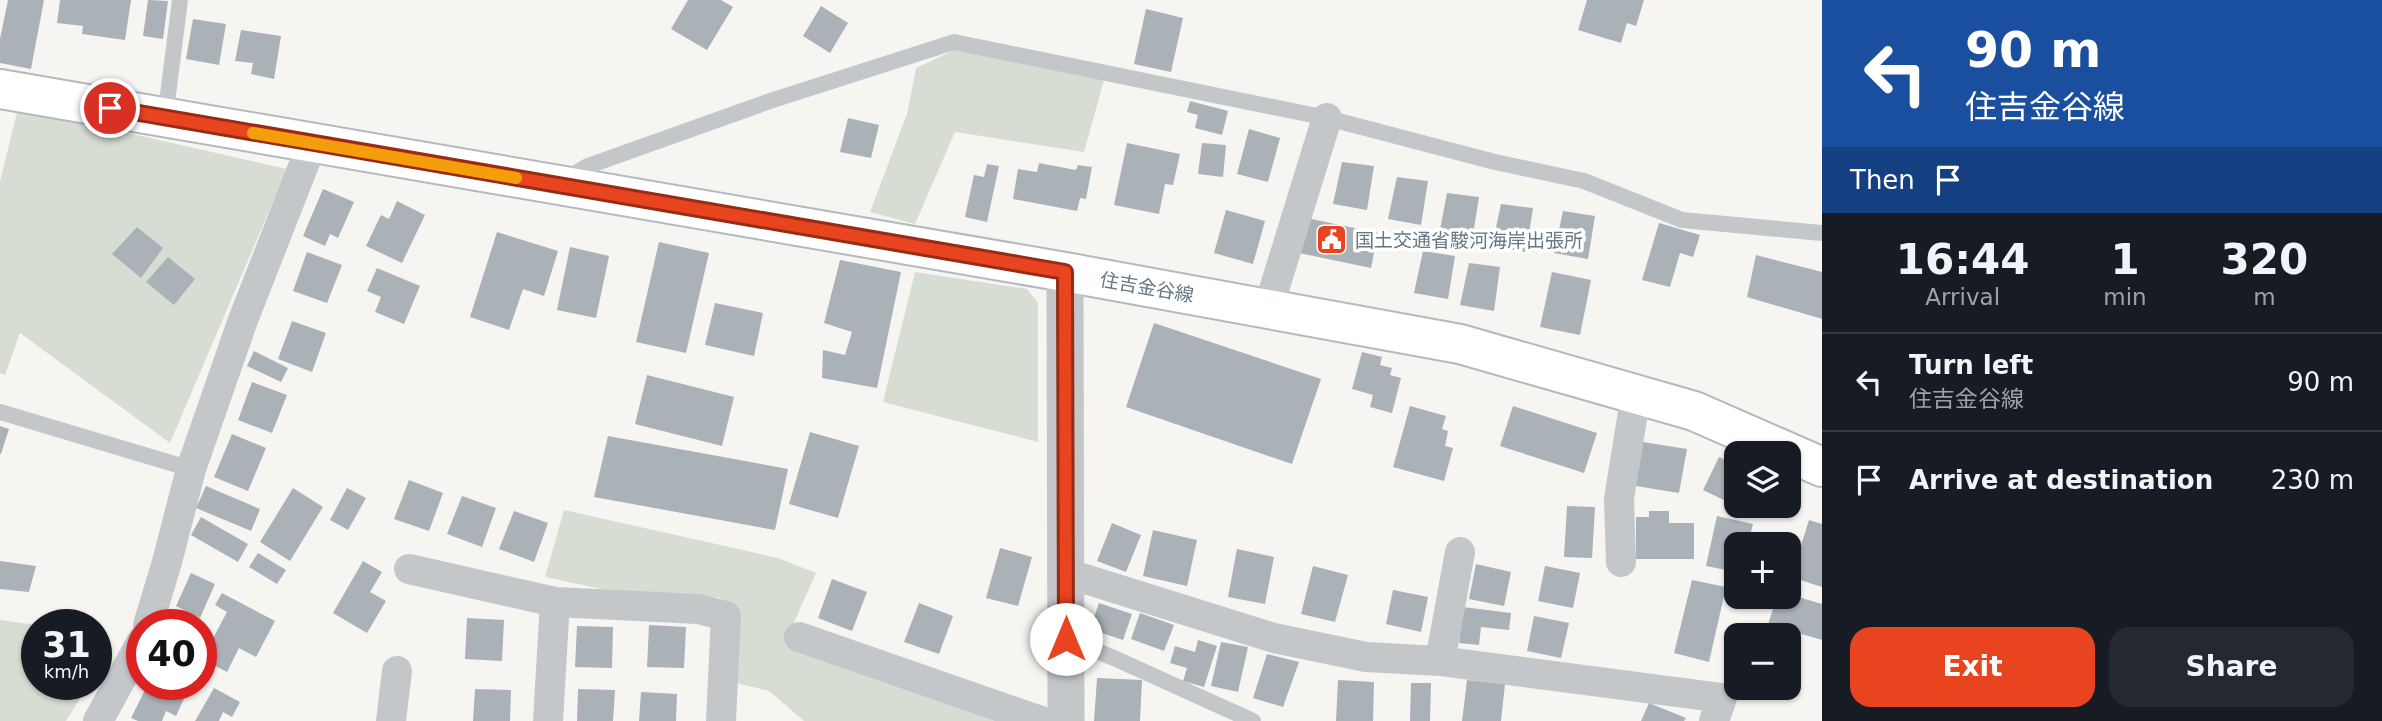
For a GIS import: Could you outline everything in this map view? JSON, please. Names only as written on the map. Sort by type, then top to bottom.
[{"type":"main road","name":"住吉金谷線","points":[[0,89],[1065,272],[1460,344],[1694,411],[1822,467]]},
{"type":"street","points":[[1268,309],[1327,118]]},
{"type":"street","points":[[154,609],[191,469],[243,320],[312,144]]},
{"type":"street","points":[[1065,272],[1066,721]]},
{"type":"street","points":[[1621,562],[1619,499],[1636,394]]},
{"type":"street","points":[[1440,661],[1460,552]]},
{"type":"street","points":[[409,569],[555,602],[698,609],[726,616],[721,721]]},
{"type":"street","points":[[1066,573],[1274,638],[1366,657],[1440,661],[1722,698],[1714,721]]},
{"type":"street","points":[[548,721],[555,602]]},
{"type":"street","points":[[799,637],[1041,721]]},
{"type":"street","points":[[98,721],[126,670]]},
{"type":"street","points":[[391,721],[397,671]]},
{"type":"lane","points":[[165,118],[180,0]]},
{"type":"lane","points":[[556,185],[588,166],[770,101],[954,42],[1327,118],[1494,162],[1584,181],[1682,220],[1822,233]]},
{"type":"lane","points":[[0,412],[191,469]]},
{"type":"lane","points":[[1066,639],[1253,721]]},
{"type":"shaded area","points":[[965,45],[1106,73],[1084,152],[955,132],[915,224],[870,212],[907,114],[916,68]]},
{"type":"shaded area","points":[[18,108],[287,169],[170,443],[20,333],[5,375],[0,373],[0,182]]},
{"type":"shaded area","points":[[915,272],[1027,289],[1038,303],[1038,442],[883,402]]},
{"type":"shaded area","points":[[564,510],[778,558],[816,573],[791,629],[1011,721],[804,721],[769,691],[736,683],[731,609],[721,598],[611,591],[545,577]]},
{"type":"shaded area","points":[[0,620],[21,623],[21,700],[79,700],[66,721],[0,721]]},
{"type":"building","points":[[8,0],[44,0],[31,69],[0,63],[0,39]]},
{"type":"building","points":[[60,0],[131,0],[125,40],[82,34],[83,26],[57,23]]},
{"type":"building","points":[[148,0],[168,1],[163,39],[143,36]]},
{"type":"building","points":[[688,0],[721,0],[733,7],[707,50],[671,29]]},
{"type":"building","points":[[1587,0],[1644,0],[1636,26],[1627,23],[1621,43],[1578,30]]},
{"type":"building","points":[[821,6],[848,23],[830,53],[803,36]]},
{"type":"building","points":[[1146,9],[1183,18],[1171,72],[1134,64]]},
{"type":"building","points":[[193,19],[226,24],[219,65],[186,59]]},
{"type":"building","points":[[241,30],[281,36],[274,79],[251,74],[253,63],[235,61]]},
{"type":"building","points":[[1190,101],[1228,111],[1222,135],[1195,128],[1198,115],[1187,112]]},
{"type":"building","points":[[848,118],[879,125],[871,158],[840,152]]},
{"type":"building","points":[[1249,129],[1280,138],[1268,182],[1237,174]]},
{"type":"building","points":[[1127,143],[1180,154],[1173,185],[1165,184],[1159,214],[1114,205]]},
{"type":"building","points":[[1202,143],[1226,145],[1223,177],[1198,174]]},
{"type":"building","points":[[1342,162],[1374,166],[1367,210],[1333,204]]},
{"type":"building","points":[[1039,163],[1076,170],[1078,165],[1092,167],[1086,199],[1080,198],[1077,211],[1013,199],[1018,169],[1037,172]]},
{"type":"building","points":[[987,164],[999,166],[987,222],[965,217],[974,175],[984,177]]},
{"type":"building","points":[[1397,177],[1428,181],[1421,225],[1388,219]]},
{"type":"building","points":[[323,189],[354,202],[338,238],[330,234],[325,246],[303,236]]},
{"type":"building","points":[[1447,193],[1479,197],[1472,241],[1439,235]]},
{"type":"building","points":[[397,201],[425,215],[402,263],[366,246],[381,215],[389,219]]},
{"type":"building","points":[[1501,204],[1533,208],[1526,252],[1492,246]]},
{"type":"building","points":[[1226,210],[1265,221],[1253,264],[1214,253]]},
{"type":"building","points":[[1563,211],[1595,216],[1588,259],[1554,253]]},
{"type":"building","points":[[1307,218],[1378,233],[1371,268],[1299,253]]},
{"type":"building","points":[[1659,223],[1700,235],[1693,257],[1680,253],[1670,287],[1642,280]]},
{"type":"building","points":[[137,227],[163,248],[141,278],[112,254]]},
{"type":"building","points":[[497,232],[558,251],[544,296],[523,289],[509,330],[470,317]]},
{"type":"building","points":[[659,242],[709,253],[686,353],[636,342]]},
{"type":"building","points":[[570,247],[609,256],[596,318],[557,310]]},
{"type":"building","points":[[1423,251],[1455,256],[1448,299],[1414,293]]},
{"type":"building","points":[[307,252],[342,265],[327,303],[293,291]]},
{"type":"building","points":[[1756,255],[1822,272],[1822,319],[1747,297]]},
{"type":"building","points":[[168,257],[195,279],[174,305],[146,282]]},
{"type":"building","points":[[840,260],[901,272],[877,388],[822,378],[823,350],[845,355],[852,332],[824,323]]},
{"type":"building","points":[[1469,263],[1500,267],[1494,311],[1460,305]]},
{"type":"building","points":[[377,268],[420,286],[404,324],[375,312],[381,297],[367,291]]},
{"type":"building","points":[[1552,272],[1591,280],[1580,335],[1540,327]]},
{"type":"building","points":[[715,303],[763,313],[754,356],[705,345]]},
{"type":"building","points":[[292,321],[326,333],[312,372],[278,359]]},
{"type":"building","points":[[1154,323],[1321,379],[1292,464],[1126,407]]},
{"type":"building","points":[[254,351],[288,368],[281,382],[247,366]]},
{"type":"building","points":[[1362,352],[1382,357],[1380,365],[1392,368],[1390,375],[1401,378],[1392,413],[1370,407],[1373,395],[1352,389]]},
{"type":"building","points":[[647,375],[734,397],[722,446],[635,424]]},
{"type":"building","points":[[252,382],[287,395],[272,433],[238,420]]},
{"type":"building","points":[[1410,406],[1446,416],[1442,429],[1448,431],[1445,446],[1453,448],[1444,481],[1393,467]]},
{"type":"building","points":[[1513,406],[1597,433],[1584,473],[1500,446]]},
{"type":"building","points":[[0,426],[9,429],[1,454],[0,454]]},
{"type":"building","points":[[810,432],[859,446],[838,518],[789,504]]},
{"type":"building","points":[[232,434],[266,448],[248,491],[214,477]]},
{"type":"building","points":[[608,436],[788,469],[775,530],[594,497]]},
{"type":"building","points":[[1643,442],[1687,449],[1679,493],[1636,486]]},
{"type":"building","points":[[1719,457],[1724,459],[1724,500],[1703,490]]},
{"type":"building","points":[[409,480],[443,493],[429,531],[394,519]]},
{"type":"building","points":[[206,486],[260,509],[251,531],[196,508]]},
{"type":"building","points":[[293,488],[323,507],[290,561],[260,542]]},
{"type":"building","points":[[347,488],[366,498],[348,530],[330,520]]},
{"type":"building","points":[[462,496],[496,508],[482,547],[447,534]]},
{"type":"building","points":[[1567,506],[1595,507],[1592,558],[1564,557]]},
{"type":"building","points":[[514,511],[548,523],[534,562],[499,549]]},
{"type":"building","points":[[1649,511],[1669,511],[1669,523],[1694,523],[1694,559],[1636,559],[1636,517],[1649,517]]},
{"type":"building","points":[[1717,516],[1753,524],[1751,532],[1724,532],[1724,570],[1706,566]]},
{"type":"building","points":[[201,517],[248,544],[238,562],[191,535]]},
{"type":"building","points":[[1809,520],[1822,524],[1822,587],[1801,580],[1801,545]]},
{"type":"building","points":[[1112,523],[1141,535],[1126,572],[1097,561]]},
{"type":"building","points":[[1153,530],[1197,540],[1187,586],[1143,576]]},
{"type":"building","points":[[1000,548],[1032,557],[1018,606],[986,598]]},
{"type":"building","points":[[1237,549],[1274,557],[1265,604],[1228,597]]},
{"type":"building","points":[[258,553],[286,570],[277,584],[249,567]]},
{"type":"building","points":[[0,561],[36,566],[29,592],[0,589]]},
{"type":"building","points":[[363,561],[382,572],[370,592],[386,601],[367,633],[333,613]]},
{"type":"building","points":[[1476,564],[1511,572],[1504,606],[1469,599]]},
{"type":"building","points":[[1313,566],[1348,575],[1335,622],[1301,614]]},
{"type":"building","points":[[1545,566],[1580,573],[1573,608],[1538,601]]},
{"type":"building","points":[[191,573],[215,584],[204,609],[182,609],[176,606]]},
{"type":"building","points":[[832,579],[867,592],[852,631],[818,618]]},
{"type":"building","points":[[1692,580],[1724,587],[1709,662],[1674,653]]},
{"type":"building","points":[[1393,590],[1428,597],[1421,632],[1386,624]]},
{"type":"building","points":[[222,593],[275,621],[256,657],[239,648],[227,672],[217,667],[217,631],[227,612],[215,605]]},
{"type":"building","points":[[1801,598],[1822,604],[1822,640],[1801,634],[1801,623],[1768,623],[1773,609],[1801,609]]},
{"type":"building","points":[[919,603],[953,616],[939,654],[904,642]]},
{"type":"building","points":[[1099,603],[1132,614],[1123,640],[1090,629]]},
{"type":"building","points":[[1463,607],[1511,613],[1509,630],[1481,627],[1479,645],[1459,643]]},
{"type":"building","points":[[1140,613],[1174,625],[1164,651],[1131,639]]},
{"type":"building","points":[[1534,616],[1569,623],[1561,658],[1527,651]]},
{"type":"building","points":[[467,618],[504,620],[502,661],[465,659]]},
{"type":"building","points":[[649,625],[686,627],[684,668],[647,667]]},
{"type":"building","points":[[577,626],[613,627],[612,668],[575,667]]},
{"type":"building","points":[[1198,640],[1217,646],[1204,687],[1183,681],[1187,668],[1170,663],[1175,646],[1195,652]]},
{"type":"building","points":[[1221,642],[1248,647],[1238,692],[1211,686]]},
{"type":"building","points":[[1267,654],[1299,662],[1283,707],[1253,698]]},
{"type":"building","points":[[1097,678],[1142,680],[1140,721],[1094,721]]},
{"type":"building","points":[[1338,680],[1374,682],[1373,721],[1336,721]]},
{"type":"building","points":[[1467,680],[1505,684],[1501,721],[1462,721]]},
{"type":"building","points":[[1411,683],[1431,683],[1430,721],[1410,721]]},
{"type":"building","points":[[475,689],[511,690],[510,721],[473,721]]},
{"type":"building","points":[[578,689],[615,690],[613,721],[577,721]]},
{"type":"building","points":[[217,690],[240,702],[232,717],[223,712],[219,721],[195,721],[207,700],[217,700]]},
{"type":"building","points":[[641,692],[677,694],[676,721],[639,721]]},
{"type":"building","points":[[140,700],[183,700],[176,716],[166,711],[162,721],[138,721],[131,718]]},
{"type":"building","points":[[1649,703],[1686,718],[1684,721],[1641,721]]},
{"type":"slow traffic","points":[[253,133],[516,178]]},
{"type":"place","name":"国土交通省駿河海岸出張所","points":[[1332,240]]},
{"type":"route","points":[[110,108],[1065,272],[1066,639]]}]
